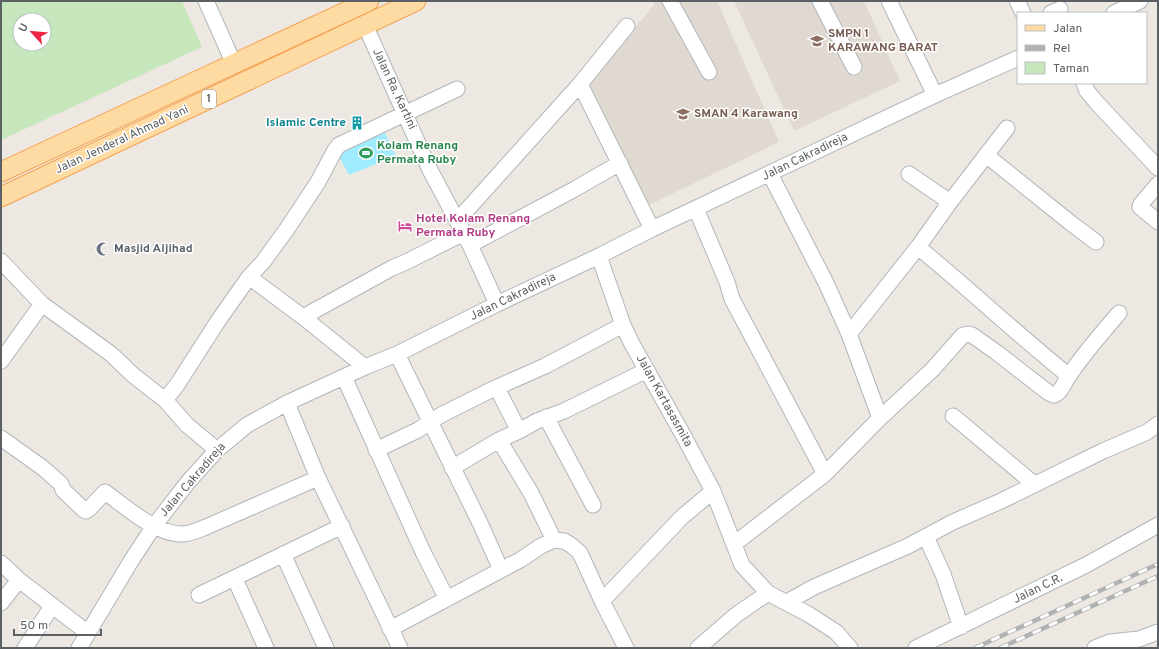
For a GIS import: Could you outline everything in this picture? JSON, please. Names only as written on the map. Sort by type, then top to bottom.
[{"type":"main road","name":"Jalan Jenderal Ahmad Yani","points":[[1,197],[416,1]]},
{"type":"main road","name":"Jalan Jenderal Ahmad Yani","points":[[1,172],[234,64],[357,4]]},
{"type":"street","points":[[206,1],[234,64]]},
{"type":"street","points":[[670,1],[709,72]]},
{"type":"street","points":[[820,1],[854,67]]},
{"type":"street","points":[[889,1],[935,95]]},
{"type":"street","points":[[1017,1],[1022,12]]},
{"type":"street","points":[[1116,12],[1140,1]]},
{"type":"street","name":"Jalan Ra. Kartini","points":[[365,25],[430,170],[464,233],[497,304]]},
{"type":"street","points":[[464,233],[580,84],[628,26]]},
{"type":"street","name":"Jalan Cakradireja","points":[[79,648],[127,567],[154,526],[188,482],[217,450],[247,425],[286,403],[397,354],[652,229],[935,95],[1017,58]]},
{"type":"street","points":[[580,84],[652,229]]},
{"type":"street","points":[[1084,84],[1087,91],[1097,103],[1158,168]]},
{"type":"street","points":[[165,400],[177,385],[218,321],[249,277],[263,262],[287,230],[318,182],[339,145],[457,89]]},
{"type":"street","points":[[849,334],[918,247],[950,202],[1008,128]]},
{"type":"street","points":[[986,155],[1096,242]]},
{"type":"street","points":[[303,317],[392,268],[464,233],[573,190],[620,163]]},
{"type":"street","points":[[770,174],[826,283],[849,334],[880,418]]},
{"type":"street","points":[[910,174],[950,202]]},
{"type":"street","points":[[1158,184],[1140,207],[1158,222]]},
{"type":"street","points":[[696,209],[727,282],[732,299],[825,474]]},
{"type":"street","points":[[918,247],[1068,376]]},
{"type":"street","name":"Jalan Kartasasmita","points":[[599,256],[623,325],[646,370],[713,491],[742,565],[768,593]]},
{"type":"street","points":[[1,262],[42,304],[111,354],[133,375],[165,400],[187,425],[217,450]]},
{"type":"street","points":[[249,277],[303,317],[365,367]]},
{"type":"street","points":[[1,361],[42,304]]},
{"type":"street","points":[[734,544],[825,474],[880,418],[932,370],[963,335],[972,335],[1051,394],[1057,394],[1060,392],[1068,376],[1119,313]]},
{"type":"street","points":[[376,450],[418,430],[441,415],[545,366],[623,325]]},
{"type":"street","points":[[397,354],[480,523],[500,570]]},
{"type":"street","points":[[452,468],[499,440],[646,370]]},
{"type":"street","points":[[344,377],[423,552],[447,599]]},
{"type":"street","points":[[497,388],[519,431]]},
{"type":"street","points":[[286,403],[318,478],[400,648]]},
{"type":"street","points":[[953,416],[1034,484]]},
{"type":"street","points":[[546,418],[593,505]]},
{"type":"street","points":[[786,602],[814,587],[908,546],[1103,451],[1154,432]]},
{"type":"street","points":[[1,438],[43,468],[61,484],[63,490],[84,510],[86,511],[89,509],[105,492],[154,526],[168,532],[180,534],[189,534],[318,478]]},
{"type":"street","points":[[499,440],[531,493],[554,540]]},
{"type":"street","points":[[602,601],[682,517],[713,491]]},
{"type":"street","name":"Jalan C.R.","points":[[916,648],[1086,566],[1158,525]]},
{"type":"street","points":[[199,595],[342,526]]},
{"type":"street","points":[[926,537],[943,574],[961,627]]},
{"type":"street","points":[[390,629],[554,540],[568,543],[580,553],[626,648]]},
{"type":"street","points":[[283,554],[326,648]]},
{"type":"street","points":[[1,563],[88,634]]},
{"type":"street","points":[[235,578],[266,648]]},
{"type":"street","points":[[1,603],[20,580]]},
{"type":"street","points":[[698,648],[736,615],[768,593],[808,614],[836,632],[850,648]]},
{"type":"street","points":[[25,648],[52,606]]},
{"type":"street","points":[[1095,648],[1110,642],[1140,639],[1158,632]]},
{"type":"shaded area","name":"SMAN 4 Karawang","points":[[651,1],[717,1],[779,142],[647,206],[586,86],[655,4]]},
{"type":"shaded area","name":"SMPN 1 KARAWANG BARAT","points":[[734,1],[864,1],[900,81],[794,131]]},
{"type":"green space","points":[[1,1],[182,1],[202,47],[1,140]]},
{"type":"water","name":"Kolam Renang Permata Ruby","points":[[383,129],[396,156],[349,175],[336,151]]},
{"type":"railway","points":[[975,648],[1158,564]]},
{"type":"railway","points":[[1000,648],[1158,576]]},
{"type":"place","name":"SMPN 1 KARAWANG BARAT","points":[[817,41]]},
{"type":"place","name":"SMAN 4 Karawang","points":[[683,114]]},
{"type":"place","name":"Islamic Centre","points":[[357,123]]},
{"type":"place","name":"Kolam Renang Permata Ruby","points":[[366,153]]},
{"type":"place","name":"Hotel Kolam Renang Permata Ruby","points":[[405,226]]},
{"type":"place","name":"Masjid Aljihad","points":[[103,249]]}]
